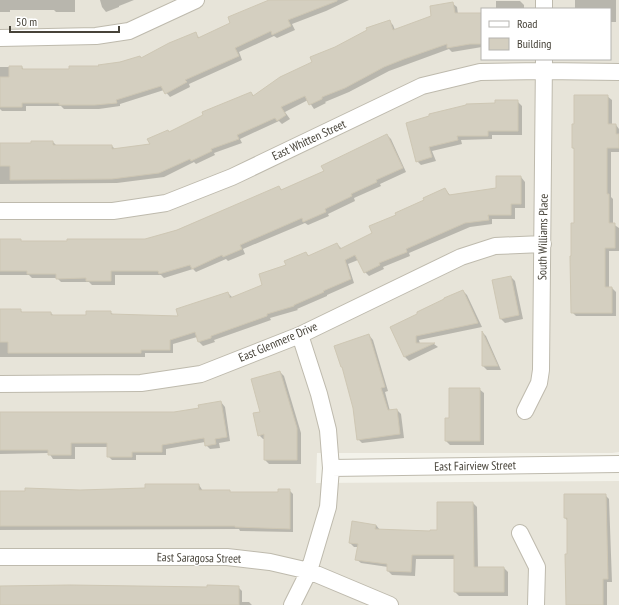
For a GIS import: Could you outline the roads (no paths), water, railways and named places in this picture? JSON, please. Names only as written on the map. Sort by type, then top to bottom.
[{"type":"street","points":[[0,38],[96,36],[129,31],[196,0]]},
{"type":"street","name":"East Whitten Street","points":[[0,211],[113,211],[166,203],[232,177],[422,86],[480,72],[544,65],[619,72]]},
{"type":"street","name":"South Williams Place","points":[[524,412],[538,383],[541,370],[544,65]]},
{"type":"street","name":"East Glenmere Drive","points":[[0,384],[141,383],[201,374],[300,334],[461,257],[495,246],[543,244]]},
{"type":"street","points":[[292,605],[309,571],[328,507],[331,468],[328,430],[319,394],[300,334]]},
{"type":"street","name":"East Fairview Street","points":[[331,468],[619,464]]},
{"type":"street","points":[[520,532],[537,567],[536,605]]},
{"type":"street","name":"East Saragosa Street","points":[[0,557],[227,557],[270,562],[309,571],[390,605]]}]
